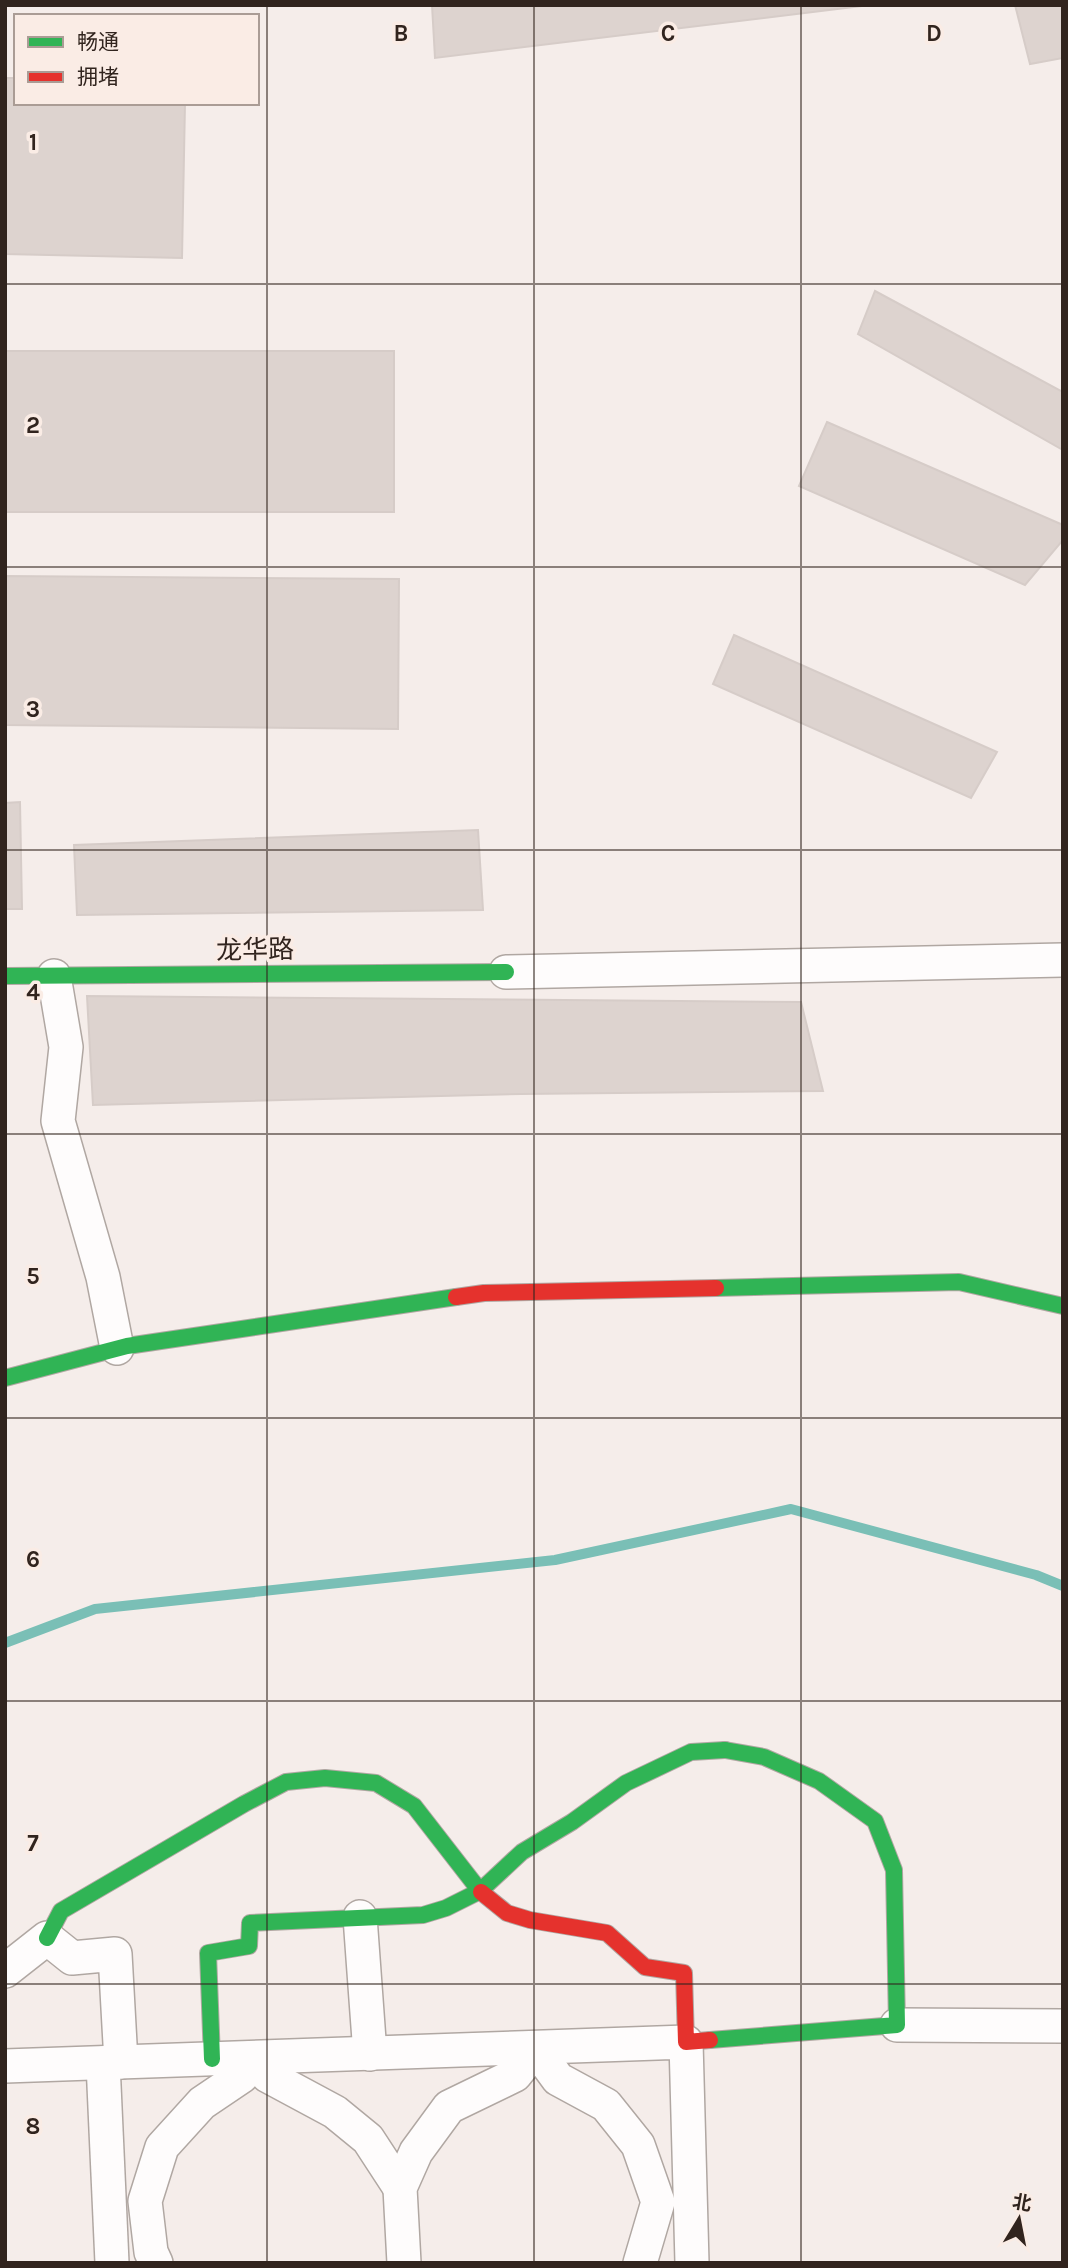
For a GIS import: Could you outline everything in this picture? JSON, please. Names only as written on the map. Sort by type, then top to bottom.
[{"type":"street","points":[[506,972],[1063,960]]},
{"type":"street","name":"龙华路","points":[[5,976],[506,972]]},
{"type":"street","points":[[54,976],[65,1047],[58,1121],[103,1277],[117,1348]]},
{"type":"street","points":[[5,1378],[117,1348],[484,1293],[959,1282],[1063,1306]]},
{"type":"street","points":[[212,2059],[208,1953],[249,1946],[250,1923],[423,1914],[446,1908],[480,1891],[523,1852],[572,1822],[626,1783],[691,1752],[725,1750],[764,1756],[819,1781],[875,1821],[894,1870],[897,2025]]},
{"type":"street","points":[[5,1972],[47,1938],[61,1911],[286,1782],[325,1778],[376,1783],[414,1806],[480,1891],[507,1913],[530,1920],[607,1933],[645,1967],[684,1973],[692,2263]]},
{"type":"street","points":[[360,1917],[369,2054]]},
{"type":"street","points":[[47,1938],[72,1958],[115,1954],[112,2263]]},
{"type":"street","points":[[5,2066],[536,2049],[687,2042],[897,2025],[1063,2026]]},
{"type":"street","points":[[404,2263],[400,2188],[416,2152],[449,2107],[515,2075],[536,2049]]},
{"type":"street","points":[[536,2049],[558,2079],[606,2105],[638,2145],[658,2203],[640,2263]]},
{"type":"street","points":[[250,2058],[268,2076],[335,2112],[368,2139],[400,2188]]},
{"type":"street","points":[[156,2263],[151,2252],[145,2201],[162,2147],[202,2103],[242,2076],[250,2058]]},
{"type":"building","points":[[432,5],[870,5],[435,58]]},
{"type":"building","points":[[1015,5],[1063,5],[1063,58],[1030,64]]},
{"type":"building","points":[[5,78],[14,78],[14,105],[185,105],[182,258],[5,254]]},
{"type":"building","points":[[875,291],[1063,392],[1063,450],[858,334]]},
{"type":"building","points":[[5,351],[394,351],[394,512],[5,512]]},
{"type":"building","points":[[827,422],[1063,525],[1063,540],[1025,585],[799,486]]},
{"type":"building","points":[[5,576],[399,579],[398,729],[5,725]]},
{"type":"building","points":[[734,635],[997,752],[971,798],[713,684]]},
{"type":"building","points":[[20,802],[22,909],[5,909],[5,803]]},
{"type":"building","points":[[478,830],[483,910],[77,915],[74,845]]},
{"type":"building","points":[[87,996],[801,1002],[823,1091],[521,1094],[93,1105]]},
{"type":"waterway","points":[[5,1643],[95,1609],[555,1560],[791,1509],[1036,1575],[1063,1586]]},
{"type":"traffic: fast","points":[[5,976],[506,972]]},
{"type":"traffic: fast","points":[[716,1288],[959,1282],[1063,1306]]},
{"type":"traffic: fast","points":[[5,1378],[127,1346],[456,1297]]},
{"type":"traffic: fast","points":[[710,2040],[897,2025],[894,1870],[875,1821],[819,1781],[764,1757],[725,1750]]},
{"type":"traffic: fast","points":[[481,1892],[522,1852],[572,1822],[626,1783],[691,1752],[725,1750]]},
{"type":"traffic: fast","points":[[47,1938],[61,1911],[286,1782],[325,1778],[376,1783],[414,1806],[480,1891],[446,1908],[423,1915],[250,1923],[249,1946],[208,1953],[212,2059]]},
{"type":"traffic: jam","points":[[456,1297],[484,1293],[716,1288]]},
{"type":"traffic: jam","points":[[481,1892],[507,1913],[530,1920],[607,1933],[645,1967],[684,1973],[686,2042],[710,2040]]}]
